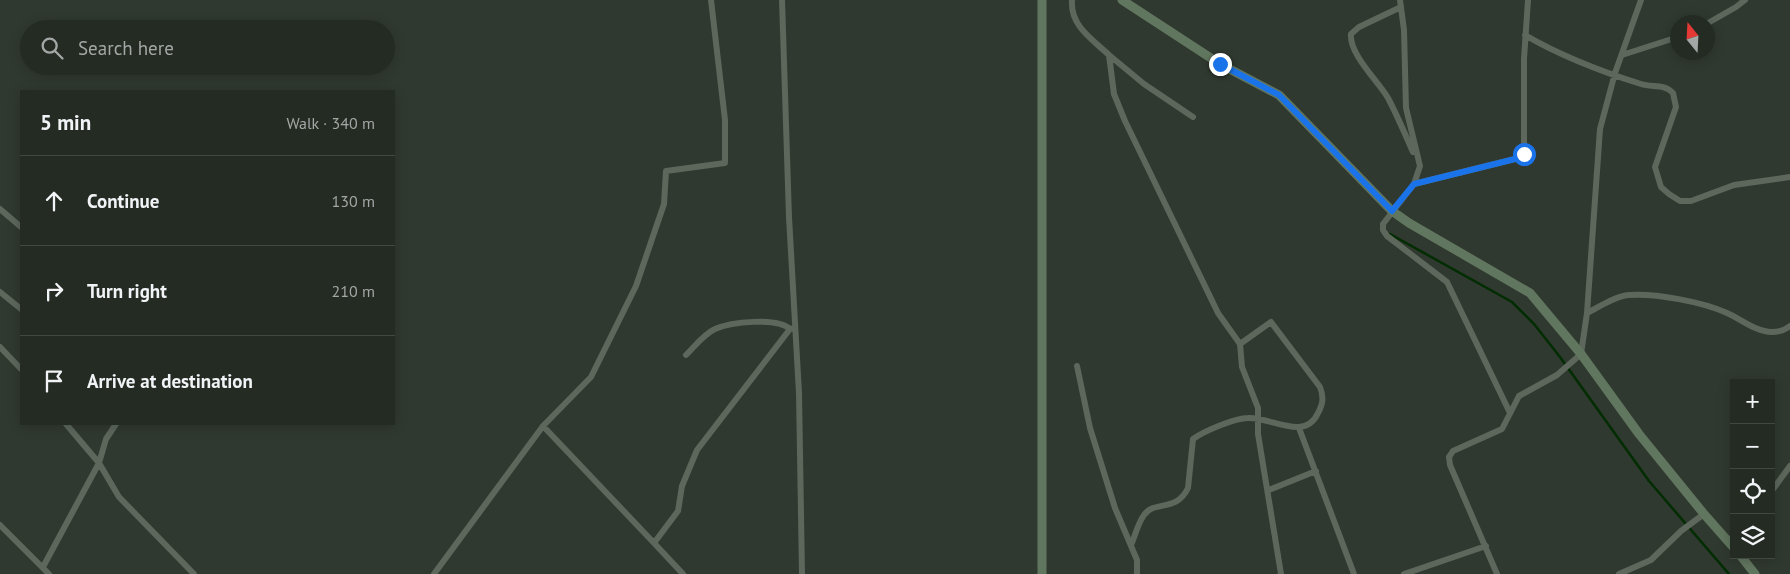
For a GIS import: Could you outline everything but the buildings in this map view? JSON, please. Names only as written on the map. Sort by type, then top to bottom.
[{"type":"street","points":[[434,574],[543,426],[591,377],[636,286],[653,233],[659,223],[664,204],[666,171],[725,163],[725,120],[711,0]]},
{"type":"street","points":[[782,0],[792,328],[799,393],[802,574]]},
{"type":"street","points":[[1042,0],[1042,574]]},
{"type":"street","points":[[1072,0],[1073,15],[1077,25],[1144,84],[1193,117]]},
{"type":"street","points":[[1122,0],[1220,64],[1279,95],[1392,211],[1415,227],[1524,289],[1581,354],[1639,434],[1704,514],[1730,539]]},
{"type":"street","points":[[1400,0],[1404,42],[1404,93],[1410,130],[1420,166],[1414,184],[1383,224],[1383,230],[1387,236],[1447,282],[1510,413]]},
{"type":"street","points":[[1414,184],[1519,158],[1524,154],[1525,35],[1528,0]]},
{"type":"street","points":[[1497,574],[1450,465],[1450,457],[1453,451],[1502,430],[1519,396],[1557,375],[1581,354],[1587,313],[1599,139],[1615,73],[1641,0]]},
{"type":"street","points":[[1715,19],[1745,0]]},
{"type":"street","points":[[1401,7],[1359,27],[1351,34],[1350,39],[1356,52],[1388,99],[1420,166]]},
{"type":"street","points":[[1525,35],[1571,60],[1615,73],[1644,85],[1666,88],[1676,99],[1676,107],[1655,167],[1662,187],[1680,201],[1690,201],[1745,182],[1790,176]]},
{"type":"street","points":[[1622,55],[1670,40]]},
{"type":"street","points":[[1109,55],[1114,94],[1125,121],[1218,313],[1240,344],[1242,367],[1256,401],[1277,558],[1281,574]]},
{"type":"street","points":[[0,209],[20,226]]},
{"type":"street","points":[[0,292],[20,309]]},
{"type":"street","points":[[1587,313],[1627,295],[1642,295],[1686,302],[1724,312],[1758,329],[1772,332],[1784,331],[1790,326]]},
{"type":"street","points":[[686,355],[706,335],[719,327],[770,321],[792,328]]},
{"type":"street","points":[[1131,545],[1144,515],[1151,510],[1180,501],[1185,495],[1188,488],[1193,438],[1201,433],[1245,418],[1258,418],[1299,428],[1309,425],[1319,413],[1324,397],[1320,387],[1271,322],[1240,344]]},
{"type":"street","points":[[654,543],[678,511],[682,486],[697,450],[792,328]]},
{"type":"street","points":[[0,347],[20,366]]},
{"type":"street","points":[[1077,366],[1090,428],[1115,508],[1137,560],[1137,574]]},
{"type":"street","points":[[67,425],[99,463],[118,497],[194,574]]},
{"type":"street","points":[[43,567],[99,463],[106,439],[115,425]]},
{"type":"street","points":[[543,426],[683,574]]},
{"type":"street","points":[[1299,428],[1354,574]]},
{"type":"street","points":[[1775,487],[1790,466]]},
{"type":"street","points":[[1269,490],[1316,471]]},
{"type":"street","points":[[1619,574],[1651,560],[1681,531],[1704,514]]},
{"type":"street","points":[[0,525],[49,574]]},
{"type":"street","points":[[1404,574],[1486,546]]},
{"type":"street","points":[[1743,559],[1756,574]]},
{"type":"waterway","points":[[1390,234],[1512,302],[1534,324],[1649,481],[1729,574]]},
{"type":"route","points":[[1220,64],[1269,88],[1279,95],[1392,211],[1414,184],[1519,158],[1524,154]]}]
